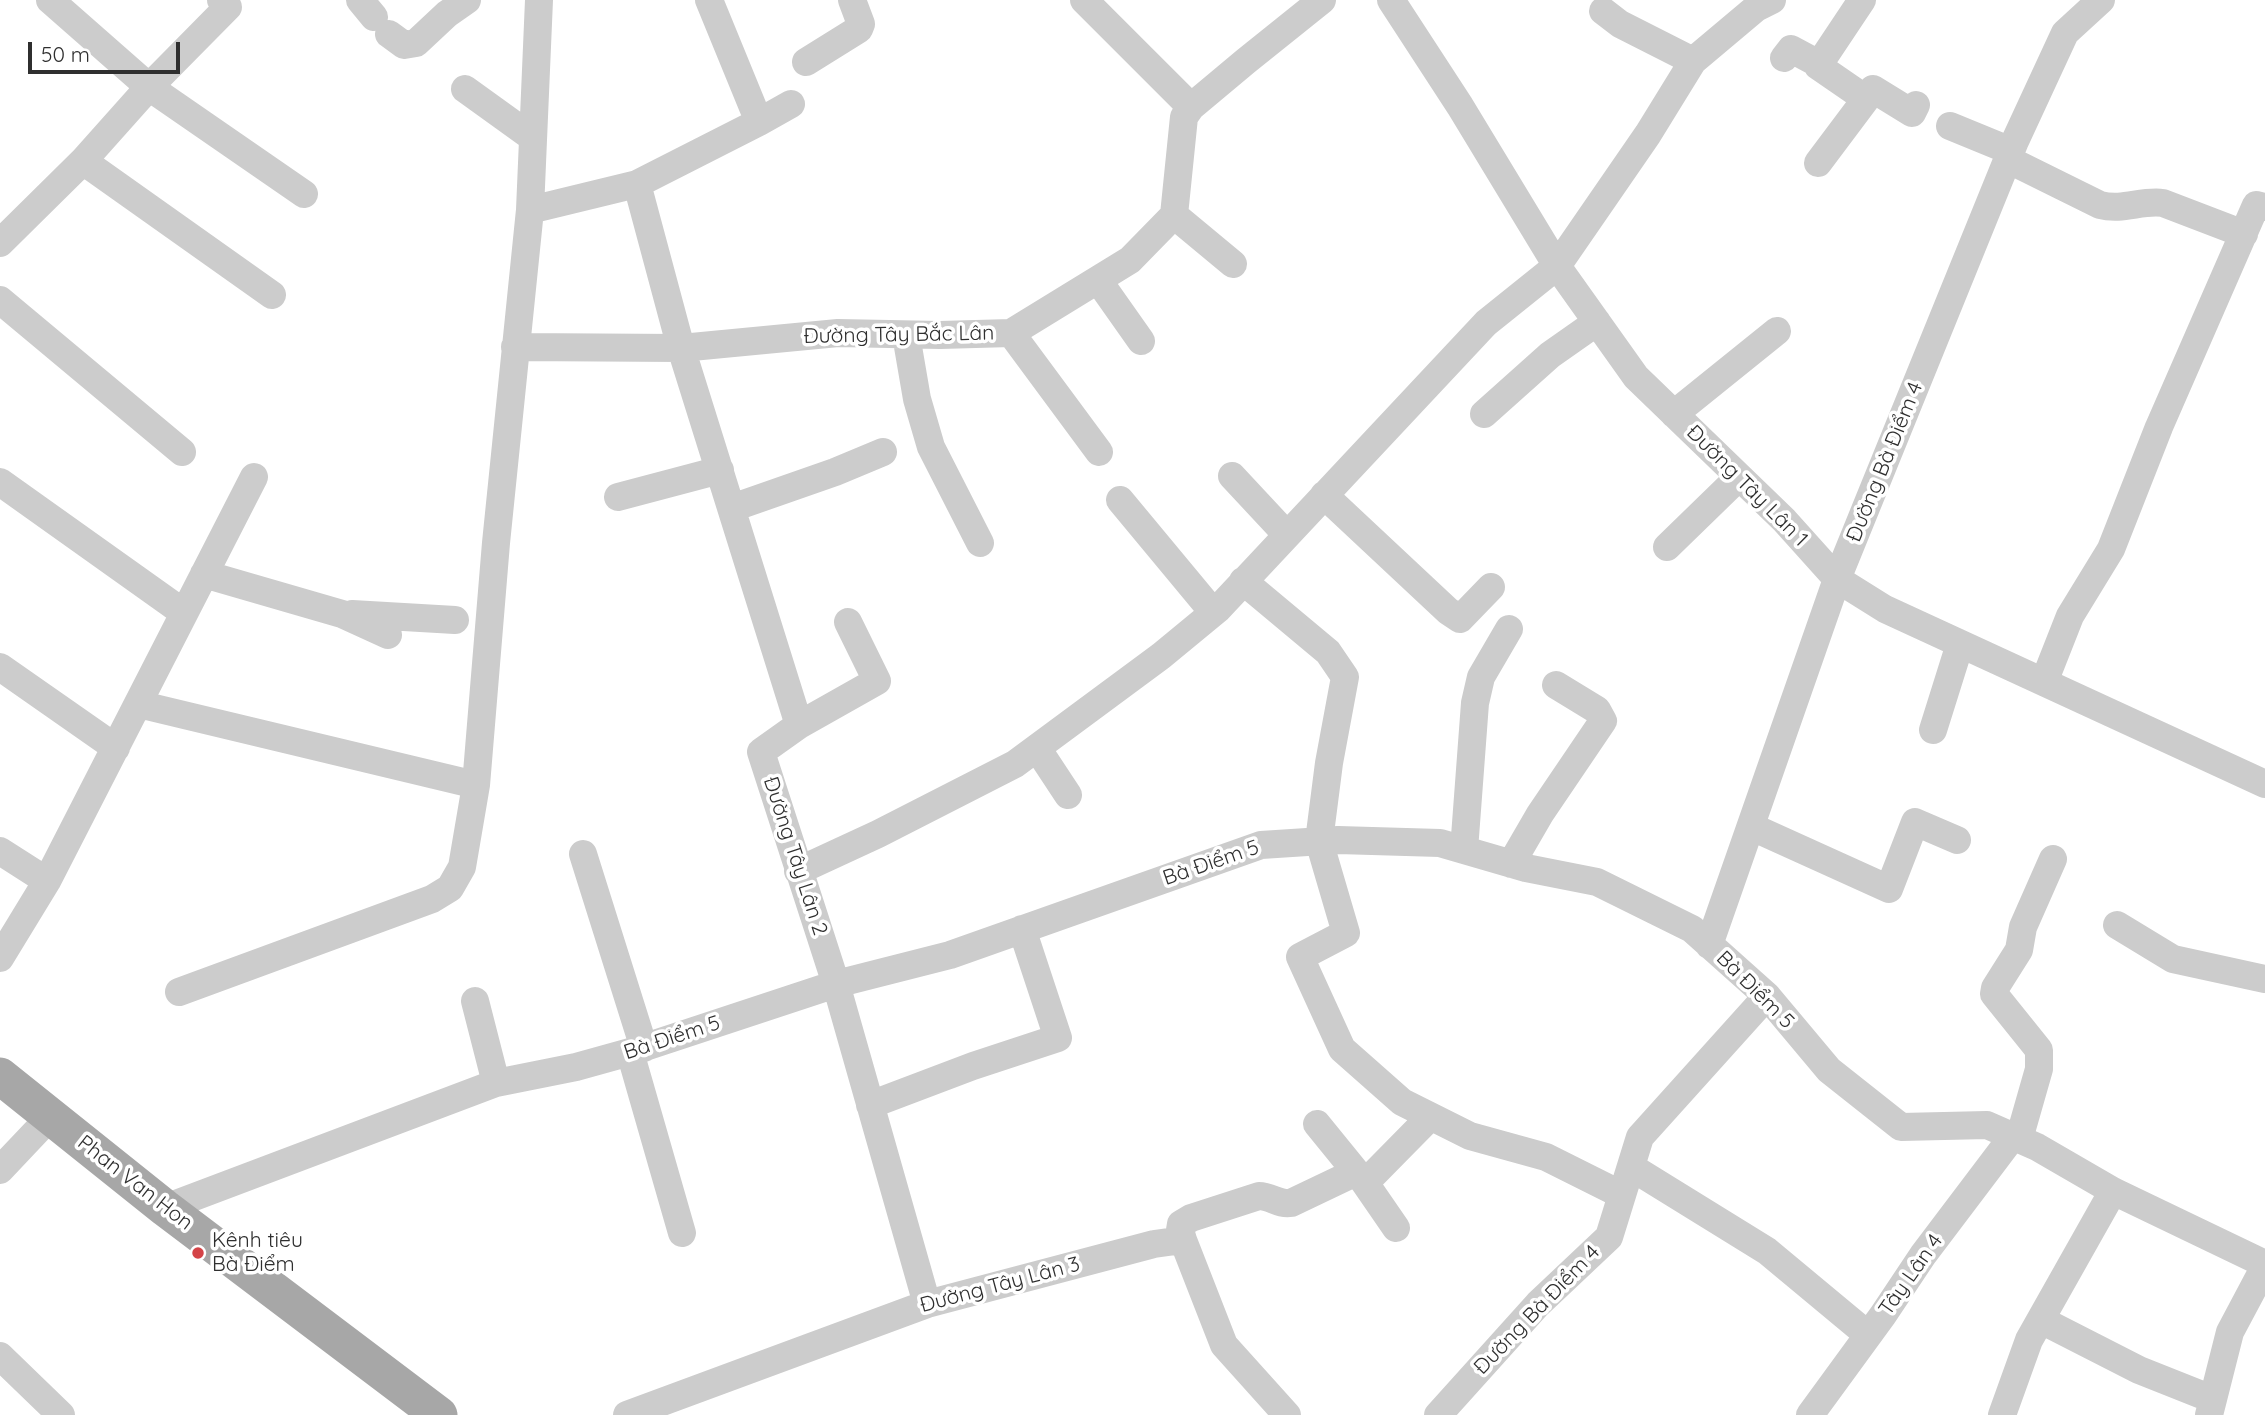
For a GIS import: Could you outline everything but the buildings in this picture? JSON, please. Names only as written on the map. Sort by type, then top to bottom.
[{"type":"main road","name":"Phan Van Hon","points":[[0,1076],[165,1208],[439,1415]]},
{"type":"street","points":[[50,0],[149,88],[304,194]]},
{"type":"street","points":[[0,243],[83,161],[228,7],[221,0]]},
{"type":"street","points":[[374,17],[404,45],[416,43],[447,14],[467,0]]},
{"type":"street","points":[[179,992],[412,907],[450,888],[462,867],[476,785],[515,347],[530,210],[538,0]]},
{"type":"street","points":[[709,0],[760,122]]},
{"type":"street","points":[[806,62],[859,29],[861,24],[852,0]]},
{"type":"street","points":[[1084,0],[1191,107]]},
{"type":"street","points":[[1233,264],[1174,215],[1184,117],[1191,107],[1320,0]]},
{"type":"street","name":"Đường Tây Lân 1","points":[[1391,0],[1460,106],[1557,266],[1636,377],[1784,520],[1837,579],[1885,609],[2265,784]]},
{"type":"street","points":[[798,871],[878,834],[1015,764],[1161,656],[1213,612],[1486,323],[1557,266],[1648,134],[1693,61],[1756,8],[1772,0]]},
{"type":"street","points":[[1819,64],[1862,0]]},
{"type":"street","name":"Đường Bà Điểm 4","points":[[1709,945],[1837,579],[2009,155],[2065,33],[2101,0]]},
{"type":"street","points":[[1603,11],[1620,24],[1693,61]]},
{"type":"street","points":[[1784,58],[1791,49],[1819,64],[1818,66],[1866,99]]},
{"type":"street","points":[[465,89],[533,138]]},
{"type":"street","points":[[1818,163],[1873,89],[1912,113],[1916,105]]},
{"type":"street","points":[[530,210],[637,184],[790,104]]},
{"type":"street","points":[[1950,126],[2099,205],[2116,208],[2152,202],[2163,203],[2244,233]]},
{"type":"street","points":[[83,161],[272,295]]},
{"type":"street","points":[[637,184],[681,348],[799,725],[877,681],[848,622]]},
{"type":"street","points":[[2044,682],[2070,616],[2111,549],[2159,427],[2256,205],[2265,207]]},
{"type":"street","name":"Đường Tây Bắc Lân","points":[[515,347],[681,348],[838,333],[906,335],[1011,332],[1130,260],[1174,215]]},
{"type":"street","points":[[1098,280],[1141,341]]},
{"type":"street","points":[[0,300],[182,452]]},
{"type":"street","points":[[1484,414],[1550,355],[1597,322]]},
{"type":"street","points":[[1674,414],[1777,331]]},
{"type":"street","points":[[1011,332],[1099,452]]},
{"type":"street","points":[[906,335],[917,399],[931,447],[980,543]]},
{"type":"street","points":[[732,508],[883,452]]},
{"type":"street","points":[[618,497],[720,470]]},
{"type":"street","points":[[1231,475],[1287,535]]},
{"type":"street","points":[[0,958],[47,881],[254,477]]},
{"type":"street","points":[[1667,547],[1739,477]]},
{"type":"street","points":[[0,482],[184,613]]},
{"type":"street","points":[[1324,495],[1460,620],[1491,587]]},
{"type":"street","points":[[1120,499],[1213,612]]},
{"type":"street","points":[[205,574],[342,614],[388,635]]},
{"type":"street","points":[[1243,581],[1328,652],[1345,677],[1329,764],[1319,841],[1346,933],[1300,957],[1342,1049],[1402,1102],[1430,1117],[1470,1136],[1546,1157],[1622,1195]]},
{"type":"street","points":[[342,614],[366,613],[455,620]]},
{"type":"street","points":[[1464,850],[1475,703],[1481,677],[1508,629]]},
{"type":"street","points":[[1933,730],[1960,644]]},
{"type":"street","points":[[0,667],[116,748]]},
{"type":"street","points":[[1511,864],[1540,814],[1601,727],[1603,720],[1597,710],[1556,685]]},
{"type":"street","points":[[138,704],[476,785]]},
{"type":"street","name":"Đường Tây Lân 2","points":[[799,725],[761,752],[836,984],[927,1304]]},
{"type":"street","points":[[1037,748],[1068,794]]},
{"type":"street","points":[[1752,827],[1889,889],[1915,822],[1957,840]]},
{"type":"street","name":"Bà Điểm 5","points":[[165,1208],[496,1083],[576,1067],[637,1050],[836,984],[950,955],[1261,845],[1319,841],[1440,843],[1511,864],[1597,883],[1692,929],[1767,996],[1829,1070],[1901,1128],[1987,1125],[2037,1147],[2113,1191],[2265,1265]]},
{"type":"street","points":[[0,851],[47,881]]},
{"type":"street","points":[[583,854],[637,1050],[682,1233]]},
{"type":"street","points":[[2016,1138],[2039,1069],[2039,1050],[1994,994],[2019,950],[2023,927],[2053,859]]},
{"type":"street","points":[[2117,925],[2173,959],[2265,979]]},
{"type":"street","points":[[870,1104],[1058,1038],[1022,929]]},
{"type":"street","name":"Đường Bà Điểm 4","points":[[1440,1415],[1538,1304],[1609,1237],[1640,1137],[1767,996]]},
{"type":"street","points":[[475,1001],[496,1083]]},
{"type":"street","points":[[0,1170],[51,1116]]},
{"type":"street","points":[[1287,1415],[1224,1346],[1183,1240],[1181,1224],[1191,1218],[1259,1196],[1284,1204],[1291,1203],[1360,1177],[1430,1117]]},
{"type":"street","points":[[1317,1124],[1360,1177],[1396,1228]]},
{"type":"street","name":"Tây Lân 4","points":[[1810,1415],[1923,1255],[2016,1138]]},
{"type":"street","points":[[1631,1167],[1767,1251],[1868,1335]]},
{"type":"street","points":[[2002,1415],[2029,1340],[2113,1191]]},
{"type":"street","name":"Đường Tây Lân 3","points":[[627,1415],[927,1304],[1154,1244],[1183,1240]]},
{"type":"street","points":[[2041,1320],[2210,1407],[2230,1332],[2265,1265]]},
{"type":"street","points":[[0,1356],[61,1415]]},
{"type":"place","name":"Kênh tiêu Bà Điểm","points":[[198,1253]]}]
